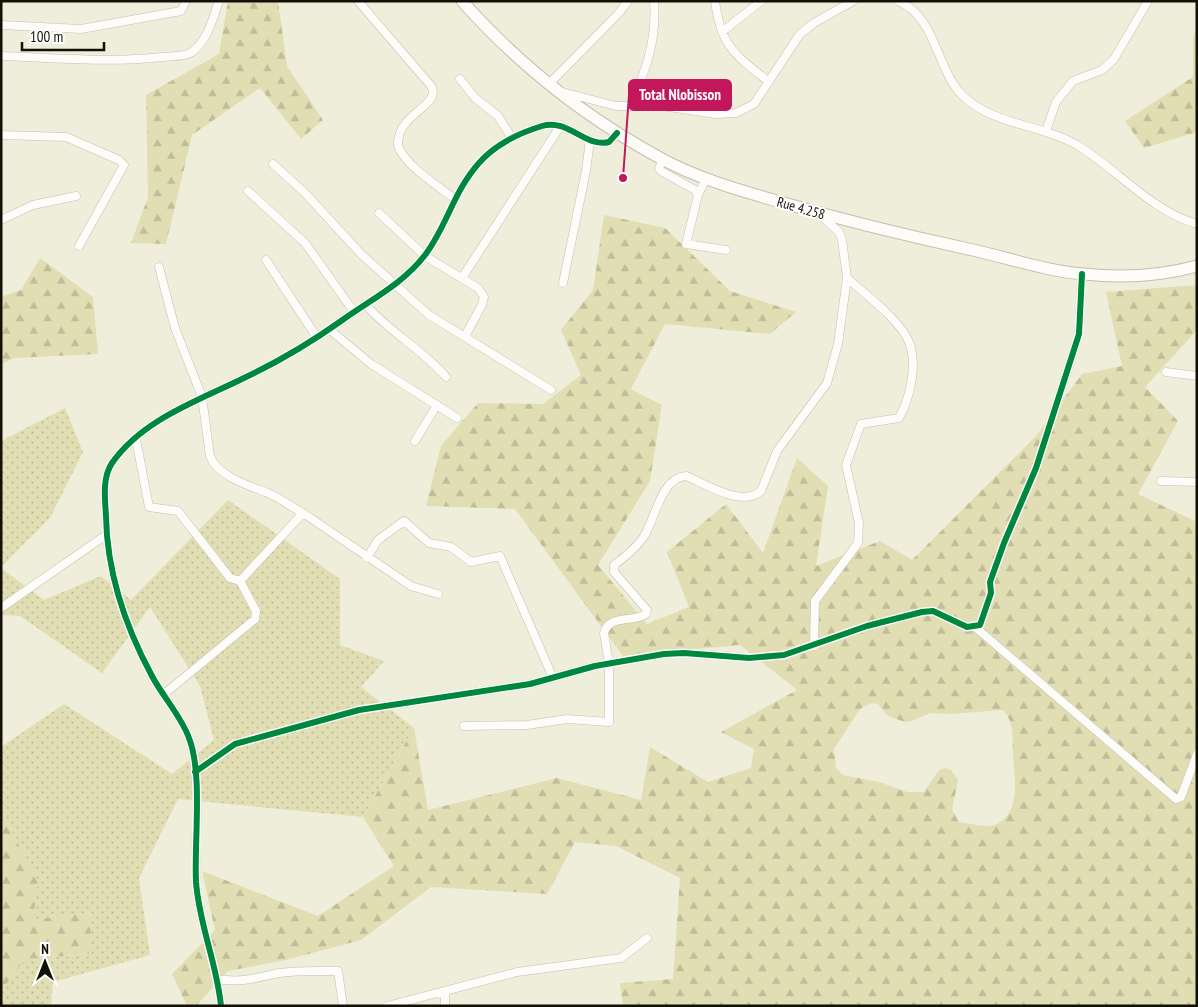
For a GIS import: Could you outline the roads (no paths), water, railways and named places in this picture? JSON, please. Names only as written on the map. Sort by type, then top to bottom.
[{"type":"highway","name":"Rue 4.258","points":[[462,1],[503,45],[553,88],[616,133],[663,160],[706,179],[818,213],[924,240],[1082,274],[1152,274],[1197,266]]},
{"type":"street","points":[[1,26],[81,29],[182,11],[186,1]]},
{"type":"street","points":[[1,56],[126,61],[182,55],[193,51],[200,43],[209,29],[219,1]]},
{"type":"street","points":[[358,1],[432,87],[434,94],[431,100],[403,125],[398,145],[404,156],[428,179],[455,199]]},
{"type":"street","points":[[628,1],[553,88],[609,105],[662,106],[716,114],[736,113],[754,104],[800,34],[814,23],[853,1]]},
{"type":"street","points":[[630,106],[645,72],[653,42],[654,1]]},
{"type":"street","points":[[715,1],[718,23],[735,54],[769,82]]},
{"type":"street","points":[[722,32],[761,1]]},
{"type":"street","points":[[898,1],[914,11],[923,23],[956,89],[963,96],[988,114],[1046,131],[1076,145],[1162,207],[1197,224]]},
{"type":"street","points":[[1046,131],[1056,102],[1073,81],[1102,70],[1114,59],[1148,1]]},
{"type":"street","points":[[460,80],[476,98],[498,116],[512,138]]},
{"type":"street","points":[[462,278],[561,125]]},
{"type":"street","points":[[220,1006],[218,979],[199,905],[196,882],[195,772],[188,734],[164,695],[127,626],[112,568],[106,535],[106,476],[111,464],[136,439],[167,416],[278,360],[329,329],[404,278],[425,256],[442,228],[455,199],[484,155],[512,138],[541,126],[561,125],[590,140],[605,143],[612,140],[616,133]]},
{"type":"street","points":[[1,135],[66,137],[119,160],[124,165],[79,246]]},
{"type":"street","points":[[564,283],[586,171],[590,140]]},
{"type":"street","points":[[663,160],[659,168],[661,171],[695,190],[698,195]]},
{"type":"street","points":[[273,164],[305,193],[361,254],[429,314],[551,390]]},
{"type":"street","points":[[706,179],[698,195],[686,244],[726,250]]},
{"type":"street","points":[[248,191],[305,243],[354,312]]},
{"type":"street","points":[[1,220],[33,204],[76,196]]},
{"type":"street","points":[[379,213],[425,256],[478,288],[484,297],[482,305],[465,336]]},
{"type":"street","points":[[464,726],[526,725],[567,719],[609,722],[609,664],[606,628],[609,624],[617,621],[640,618],[646,614],[647,610],[614,572],[614,565],[631,551],[644,536],[664,493],[673,480],[680,476],[686,476],[742,498],[756,496],[761,492],[778,451],[827,382],[838,344],[848,278],[839,232],[818,213]]},
{"type":"street","points":[[266,260],[316,336]]},
{"type":"street","points":[[159,267],[176,328],[202,397],[210,456],[214,464],[258,492],[268,493],[302,513],[411,586],[438,594]]},
{"type":"street","points":[[195,772],[235,744],[313,721],[359,710],[530,684],[609,664],[677,653],[741,658],[776,656],[814,646],[867,626],[922,612],[933,612],[967,627],[980,625],[991,593],[990,582],[1004,543],[1036,468],[1079,334],[1082,274]]},
{"type":"street","points":[[814,646],[815,601],[860,538],[859,523],[846,462],[861,424],[899,418],[907,403],[912,376],[909,341],[895,322],[848,278]]},
{"type":"street","points":[[366,304],[378,319],[432,360],[446,377]]},
{"type":"street","points":[[329,329],[371,364],[457,418]]},
{"type":"street","points":[[1166,372],[1197,376]]},
{"type":"street","points":[[415,441],[437,404]]},
{"type":"street","points":[[136,439],[149,506],[178,511],[230,578],[240,581],[256,611],[255,619],[164,695]]},
{"type":"street","points":[[1161,481],[1197,482]]},
{"type":"street","points":[[240,581],[302,513]]},
{"type":"street","points":[[367,558],[378,540],[404,521],[429,543],[452,547],[471,562],[500,556],[553,678]]},
{"type":"street","points":[[1,608],[106,535]]},
{"type":"street","points":[[975,627],[1176,799],[1181,797],[1197,754]]},
{"type":"street","points":[[387,1006],[517,972],[621,958],[647,938]]},
{"type":"street","points":[[218,979],[229,981],[259,979],[279,973],[338,971],[343,1006]]},
{"type":"street","points":[[444,992],[445,1006]]},
{"type":"place","name":"Total Nlobisson","points":[[623,178]]}]
